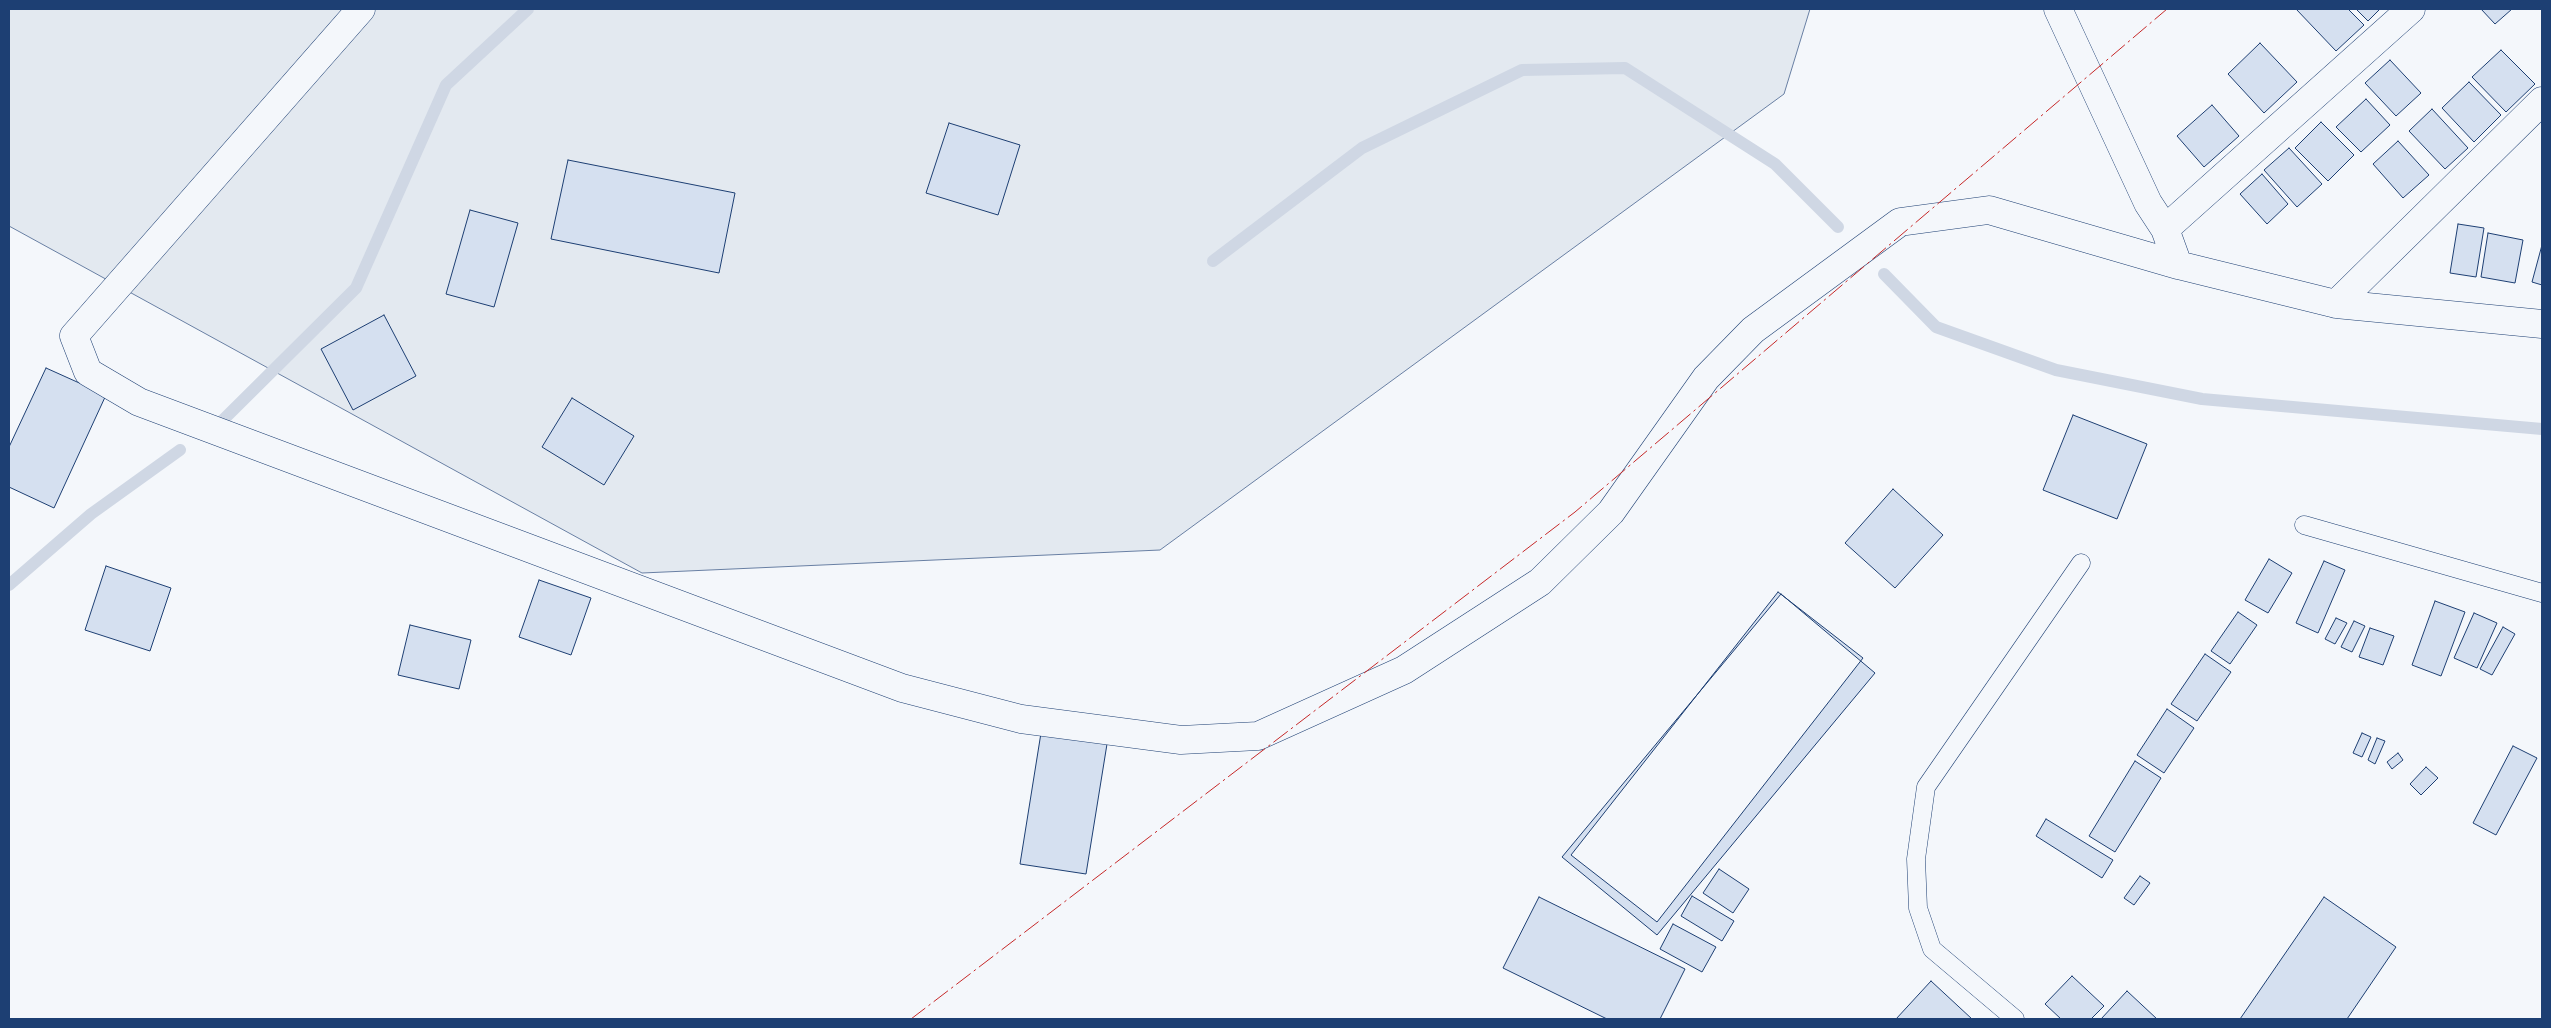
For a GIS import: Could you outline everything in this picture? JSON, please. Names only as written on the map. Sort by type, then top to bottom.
[{"type":"street","points":[[361,9],[74,336],[88,372],[139,402],[884,682],[1021,719],[1181,740],[1258,736],[1404,670],[1540,582],[1611,512],[1706,378],[1753,330],[1900,222],[1989,210],[2178,265],[2336,304],[2542,324]]},
{"type":"street","points":[[2058,9],[2148,203],[2165,229],[2178,265]]},
{"type":"street","points":[[2165,229],[2410,9]]},
{"type":"street","points":[[2336,304],[2542,101]]},
{"type":"lane","points":[[2304,525],[2542,593]]},
{"type":"lane","points":[[2015,1019],[1932,949],[1918,908],[1916,860],[1926,787],[2081,563]]},
{"type":"shaded area","points":[[9,9],[1810,9],[1784,94],[1160,550],[642,573],[9,226]]},
{"type":"building","points":[[2296,9],[2348,9],[2364,25],[2336,51]]},
{"type":"building","points":[[2356,9],[2380,9],[2368,21]]},
{"type":"building","points":[[2481,9],[2512,9],[2495,24]]},
{"type":"building","points":[[2260,43],[2297,82],[2264,113],[2228,74]]},
{"type":"building","points":[[2501,50],[2535,84],[2506,112],[2472,77]]},
{"type":"building","points":[[2390,60],[2421,93],[2396,116],[2365,83]]},
{"type":"building","points":[[2469,82],[2501,115],[2474,142],[2442,108]]},
{"type":"building","points":[[2366,99],[2390,125],[2361,152],[2336,127]]},
{"type":"building","points":[[2212,105],[2239,136],[2204,167],[2177,136]]},
{"type":"building","points":[[2432,109],[2468,148],[2445,169],[2409,131]]},
{"type":"building","points":[[2321,122],[2354,155],[2328,181],[2295,148]]},
{"type":"building","points":[[949,123],[1020,145],[998,215],[926,193]]},
{"type":"building","points":[[2398,141],[2429,175],[2403,198],[2373,164]]},
{"type":"building","points":[[2289,148],[2322,184],[2297,207],[2264,170]]},
{"type":"building","points":[[568,160],[735,193],[719,273],[551,239]]},
{"type":"building","points":[[2262,174],[2288,204],[2267,224],[2240,194]]},
{"type":"building","points":[[470,210],[518,223],[494,307],[446,294]]},
{"type":"building","points":[[2458,224],[2484,228],[2476,277],[2450,273]]},
{"type":"building","points":[[2488,233],[2523,240],[2515,283],[2481,277]]},
{"type":"building","points":[[2542,245],[2542,285],[2532,282]]},
{"type":"building","points":[[384,315],[416,376],[353,410],[321,349]]},
{"type":"building","points":[[46,368],[106,395],[54,508],[9,487],[9,447]]},
{"type":"building","points":[[572,398],[634,436],[604,485],[542,447]]},
{"type":"building","points":[[2073,415],[2147,444],[2117,519],[2043,490]]},
{"type":"building","points":[[1893,489],[1943,535],[1895,588],[1845,543]]},
{"type":"building","points":[[2269,559],[2292,573],[2268,613],[2245,600]]},
{"type":"building","points":[[2324,561],[2345,570],[2318,633],[2296,623]]},
{"type":"building","points":[[106,566],[171,588],[150,651],[85,630]]},
{"type":"building","points":[[539,580],[591,598],[571,655],[519,637]]},
{"type":"building","points":[[1778,592],[1863,658],[1657,922],[1571,855]]},
{"type":"building","points":[[1781,594],[1875,673],[1657,935],[1562,857]]},
{"type":"building","points":[[2435,601],[2465,612],[2441,676],[2412,665]]},
{"type":"building","points":[[2238,612],[2257,625],[2230,664],[2211,651]]},
{"type":"building","points":[[2474,613],[2497,623],[2477,668],[2454,658]]},
{"type":"building","points":[[2336,618],[2347,623],[2335,644],[2325,639]]},
{"type":"building","points":[[2354,621],[2365,626],[2352,652],[2341,647]]},
{"type":"building","points":[[410,625],[471,640],[459,689],[398,675]]},
{"type":"building","points":[[2503,627],[2515,634],[2492,675],[2480,669]]},
{"type":"building","points":[[2370,628],[2394,636],[2383,665],[2359,657]]},
{"type":"building","points":[[2205,654],[2231,672],[2197,721],[2171,704]]},
{"type":"building","points":[[2167,709],[2194,728],[2164,773],[2137,755]]},
{"type":"building","points":[[1041,733],[1107,744],[1086,874],[1020,864]]},
{"type":"building","points":[[2362,733],[2371,737],[2362,757],[2353,753]]},
{"type":"building","points":[[2377,738],[2385,741],[2375,764],[2368,760]]},
{"type":"building","points":[[2513,746],[2537,758],[2496,835],[2473,823]]},
{"type":"building","points":[[2398,753],[2403,760],[2392,769],[2387,762]]},
{"type":"building","points":[[2135,761],[2161,778],[2115,852],[2089,836]]},
{"type":"building","points":[[2426,767],[2438,778],[2421,795],[2410,784]]},
{"type":"building","points":[[2046,819],[2113,860],[2102,878],[2036,836]]},
{"type":"building","points":[[1719,869],[1749,889],[1733,913],[1703,893]]},
{"type":"building","points":[[2140,876],[2150,883],[2134,905],[2124,898]]},
{"type":"building","points":[[1692,896],[1734,921],[1722,941],[1681,916]]},
{"type":"building","points":[[1539,897],[1685,969],[1660,1019],[1607,1019],[1503,968]]},
{"type":"building","points":[[2324,897],[2396,947],[2347,1019],[2240,1019]]},
{"type":"building","points":[[1673,924],[1716,947],[1702,972],[1660,949]]},
{"type":"building","points":[[2072,976],[2104,1006],[2091,1019],[2061,1019],[2045,1004]]},
{"type":"building","points":[[1931,981],[1972,1019],[1896,1019]]},
{"type":"building","points":[[2127,991],[2157,1019],[2101,1019]]},
{"type":"waterway","points":[[222,421],[356,288],[446,85],[528,9]]},
{"type":"waterway","points":[[1213,261],[1362,148],[1522,70],[1625,68],[1775,164],[1838,227]]},
{"type":"waterway","points":[[1884,274],[1936,327],[2056,370],[2202,399],[2542,429]]},
{"type":"waterway","points":[[9,585],[91,514],[180,450]]},
{"type":"power","points":[[911,1019],[1575,512],[2167,9]]}]
